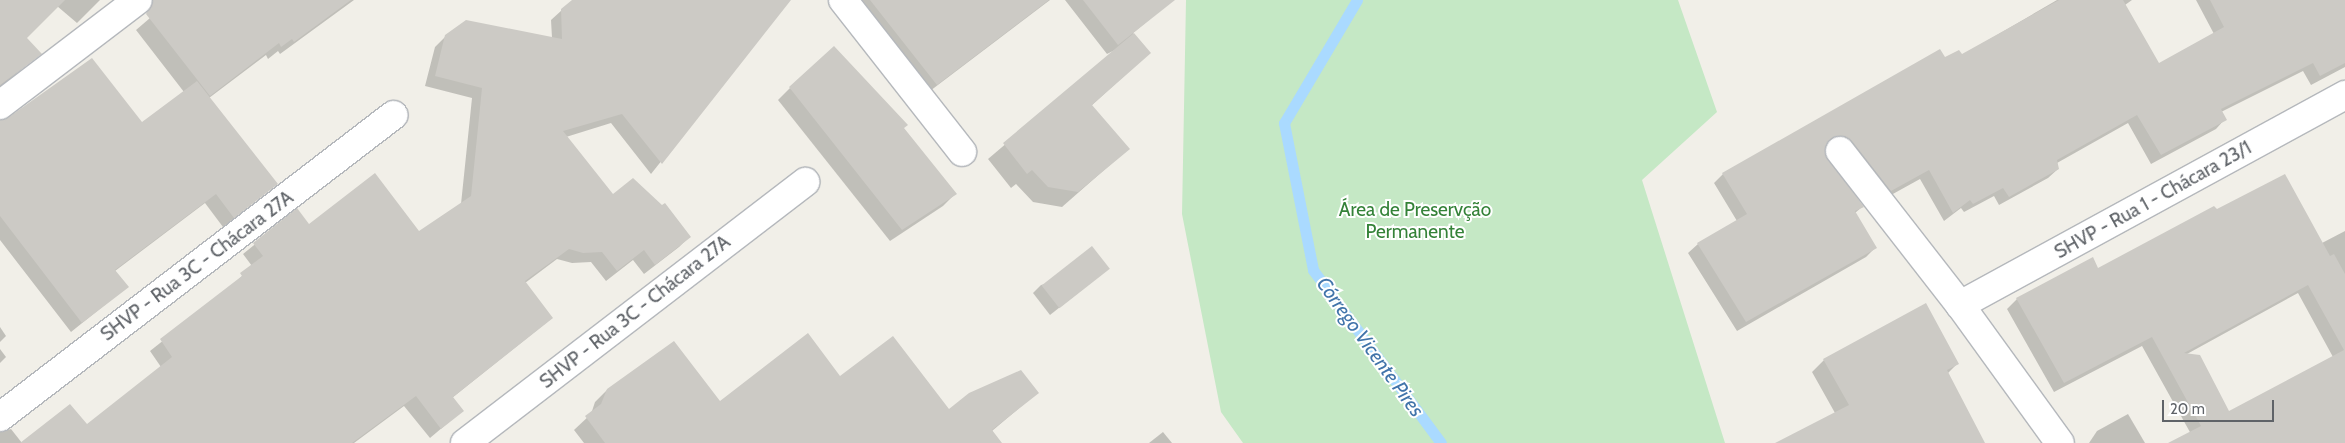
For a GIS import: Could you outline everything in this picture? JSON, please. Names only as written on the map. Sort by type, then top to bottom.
[{"type":"street","points":[[0,106],[138,0]]},
{"type":"street","points":[[843,0],[962,152]]},
{"type":"street","name":"SHVP - Rua 1 - Chácara 23/1","points":[[1960,305],[2345,95]]},
{"type":"street","name":"SHVP - Rua 3C - Chácara 27A","points":[[0,417],[393,115]]},
{"type":"street","points":[[1840,151],[1960,305],[2060,443]]},
{"type":"street","name":"SHVP - Rua 3C - Chácara 27A","points":[[465,443],[805,182]]},
{"type":"green space","name":"Área de Preservção Permanente","points":[[1186,0],[1678,0],[1717,112],[1642,180],[1725,443],[1243,443],[1221,412],[1182,214]]},
{"type":"building","points":[[0,0],[65,0],[27,38],[42,54],[0,85]]},
{"type":"building","points":[[153,0],[351,0],[294,42],[292,39],[281,47],[279,43],[210,96],[146,14]]},
{"type":"building","points":[[572,0],[791,0],[662,164],[622,114],[563,131],[613,194],[633,178],[662,205],[665,203],[691,237],[655,265],[644,250],[617,271],[602,252],[583,253],[569,249],[525,281],[553,318],[453,397],[464,411],[441,429],[416,396],[352,443],[20,443],[70,404],[87,424],[172,357],[160,339],[242,276],[240,273],[263,256],[253,243],[297,208],[309,224],[375,173],[419,231],[471,196],[482,88],[435,76],[445,35],[466,20],[562,39],[561,9]]},
{"type":"building","points":[[870,0],[1049,0],[937,85]]},
{"type":"building","points":[[1083,0],[1175,0],[1118,45]]},
{"type":"building","points":[[2059,0],[2123,0],[2159,63],[2224,27],[2210,0],[2345,0],[2345,63],[2320,76],[2313,63],[2221,109],[2227,120],[2161,155],[2137,115],[2057,160],[2059,169],[2009,197],[2003,188],[1973,204],[1970,200],[1953,213],[1929,170],[1891,191],[1852,141],[1845,136],[1831,138],[1825,154],[1864,207],[1855,211],[1877,248],[1746,322],[1697,243],[1747,214],[1722,173],[1940,49],[1945,57],[1959,50],[1962,54]]},
{"type":"building","points":[[1134,33],[1151,53],[1092,105],[1130,149],[1078,192],[1048,187],[1032,170],[1027,174],[1003,143]]},
{"type":"building","points":[[834,46],[908,125],[904,128],[957,194],[902,230],[789,87]]},
{"type":"building","points":[[92,58],[142,122],[197,81],[278,184],[234,218],[216,194],[115,270],[129,287],[82,323],[0,216],[0,120],[9,117]]},
{"type":"building","points":[[2285,174],[2330,256],[2334,254],[2345,274],[2345,443],[2168,443],[2201,426],[2152,337],[2064,383],[2016,298],[2093,257],[2098,268],[2214,206],[2217,209]],"holes":[[[2308,285],[2344,350],[2229,411],[2200,355],[2184,353]]]},
{"type":"building","points":[[1092,246],[1110,269],[1059,308],[1042,285]]},
{"type":"building","points":[[1926,303],[1959,364],[1947,370],[1985,443],[1775,443],[1849,405],[1823,359]]},
{"type":"building","points":[[808,333],[840,376],[893,336],[949,409],[969,393],[1021,370],[1039,393],[992,430],[1002,443],[605,443],[585,416],[601,404],[607,389],[674,341],[720,401]]},
{"type":"waterway","name":"Córrego Vicente Pires","points":[[1357,0],[1284,123],[1313,270],[1441,443]]}]
